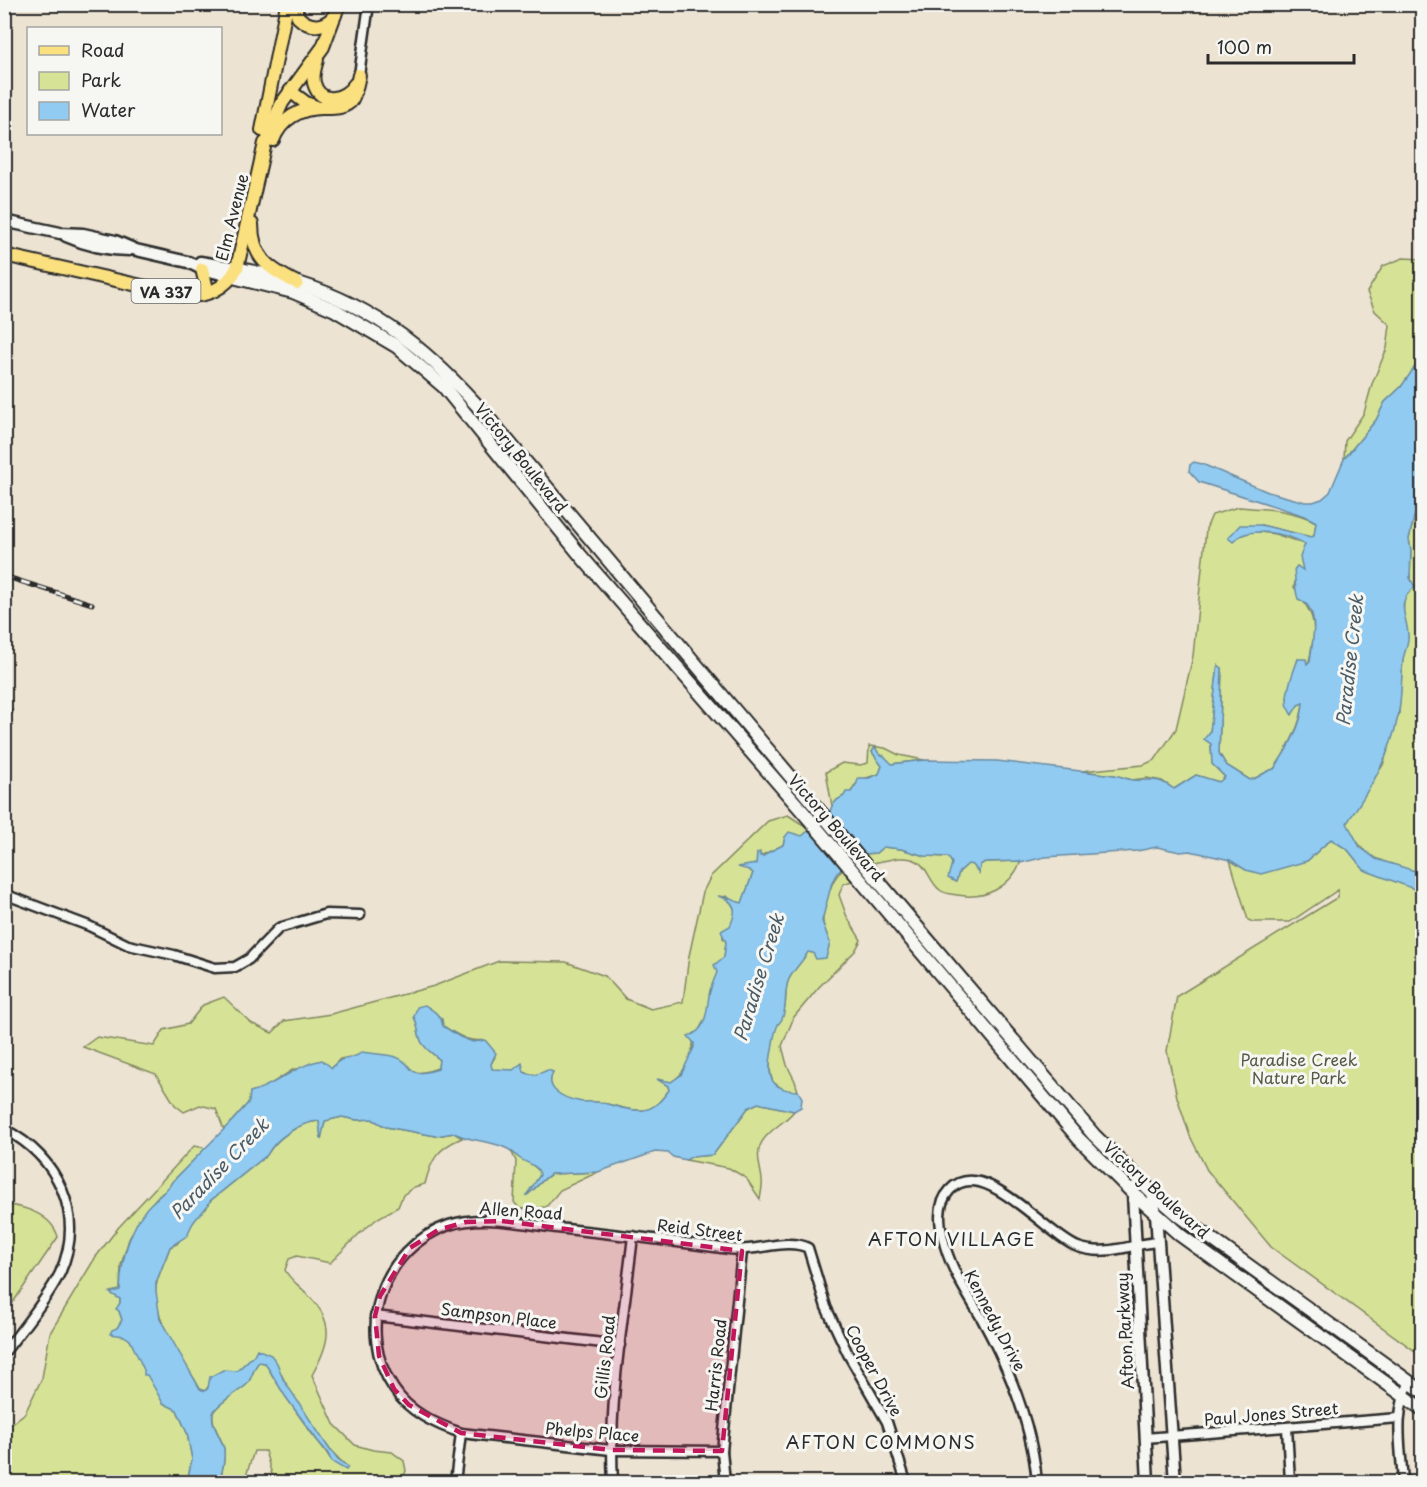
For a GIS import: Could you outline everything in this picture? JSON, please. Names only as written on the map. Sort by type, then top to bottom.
[{"type":"main road","points":[[257,184],[267,139],[287,4]]},
{"type":"main road","points":[[294,4],[296,14],[301,20],[315,26],[329,22],[338,8]]},
{"type":"main road","points":[[338,8],[322,47],[313,78],[315,87],[323,96],[335,99],[344,96],[352,88],[359,75]]},
{"type":"main road","points":[[267,139],[276,114],[322,47]]},
{"type":"main road","points":[[267,139],[289,117],[304,111],[339,107],[349,103],[354,95],[359,75]]},
{"type":"main road","points":[[290,92],[306,103],[320,108]]},
{"type":"main road","name":"Elm Avenue","points":[[200,295],[216,290],[235,272],[253,205],[267,139]]},
{"type":"main road","points":[[253,205],[252,235],[259,254],[272,270],[297,283]]},
{"type":"main road","name":"VA 337","points":[[4,255],[182,295],[200,295]]},
{"type":"main road","points":[[200,295],[206,282],[202,269]]},
{"type":"main road","name":"Victory Boulevard","points":[[235,272],[297,283],[345,302],[396,330],[450,375],[478,405],[812,801],[872,883],[1079,1139],[1156,1214],[1210,1258],[1422,1409]]},
{"type":"main road","name":"Victory Boulevard","points":[[235,272],[320,302],[374,331],[444,387],[574,548],[803,812],[872,883],[1094,1135],[1136,1178],[1212,1241],[1422,1391]]},
{"type":"main road","points":[[403,352],[411,342]]},
{"type":"street","points":[[359,75],[369,4]]},
{"type":"street","points":[[4,221],[60,233],[83,234],[115,241],[136,250],[188,262],[202,262],[235,272]]},
{"type":"street","points":[[188,262],[202,269],[235,272]]},
{"type":"street","points":[[4,894],[89,926],[128,945],[174,955],[215,968],[235,967],[249,959],[279,928],[326,914],[360,915]]},
{"type":"street","points":[[4,1129],[29,1145],[50,1166],[64,1192],[69,1222],[67,1250],[59,1274],[4,1353]]},
{"type":"street","name":"Afton Parkway","points":[[1136,1178],[1133,1193],[1135,1248],[1148,1482]]},
{"type":"street","name":"Kennedy Drive","points":[[1037,1482],[1031,1439],[1003,1360],[953,1271],[940,1225],[939,1212],[945,1197],[953,1186],[970,1181],[991,1185],[1068,1243],[1090,1250],[1135,1248],[1141,1244],[1158,1242]]},
{"type":"street","points":[[1152,1192],[1156,1214],[1175,1482]]},
{"type":"street","name":"Allen Road","points":[[461,1433],[423,1417],[394,1389],[379,1356],[375,1341],[375,1316],[388,1277],[400,1258],[422,1239],[451,1225],[466,1222],[502,1221],[633,1236]]},
{"type":"street","name":"Reid Street","points":[[633,1236],[742,1251],[798,1243],[808,1248],[816,1272]]},
{"type":"street","name":"Gillis Road","points":[[613,1482],[611,1450],[633,1236]]},
{"type":"street","name":"Harris Road","points":[[725,1482],[722,1451],[742,1251]]},
{"type":"street","name":"Cooper Drive","points":[[816,1272],[830,1317],[848,1354],[887,1422],[906,1482]]},
{"type":"street","name":"Sampson Place","points":[[375,1316],[620,1345]]},
{"type":"street","points":[[1403,1482],[1399,1418],[1402,1395],[1410,1382]]},
{"type":"street","name":"Paul Jones Street","points":[[1144,1438],[1399,1418]]},
{"type":"street","points":[[1287,1427],[1290,1482]]},
{"type":"street","points":[[456,1482],[461,1433]]},
{"type":"street","name":"Phelps Place","points":[[461,1433],[611,1450],[722,1451]]},
{"type":"highlighted area","points":[[502,1221],[742,1251],[722,1451],[611,1450],[461,1433],[409,1405],[394,1389],[379,1356],[375,1316],[380,1296],[410,1248],[438,1230],[466,1222]]},
{"type":"green space","points":[[1403,258],[1422,259],[1422,359],[1401,387],[1385,402],[1376,420],[1344,459],[1345,441],[1364,413],[1372,384],[1387,348],[1390,325],[1375,311],[1367,292],[1383,266]]},
{"type":"green space","name":"Paradise Creek Nature Park","points":[[1422,504],[1422,763],[1416,798],[1422,799],[1422,1356],[1271,1247],[1207,1170],[1190,1136],[1177,1097],[1167,1051],[1177,996],[1338,897],[1338,890],[1290,922],[1253,922],[1248,920],[1230,860],[1246,870],[1307,861],[1331,839],[1348,850],[1364,870],[1381,860],[1364,850],[1346,823],[1383,765],[1399,713],[1403,657],[1408,637],[1403,617],[1410,578],[1409,539],[1414,517]]},
{"type":"green space","points":[[1238,507],[1288,512],[1316,522],[1314,536],[1311,537],[1261,525],[1237,537],[1252,531],[1275,534],[1305,544],[1304,571],[1297,566],[1294,587],[1311,615],[1314,637],[1307,665],[1298,659],[1287,699],[1298,705],[1303,703],[1293,738],[1284,754],[1274,769],[1250,780],[1226,765],[1219,753],[1222,668],[1218,666],[1210,732],[1205,739],[1211,744],[1212,764],[1225,777],[1219,782],[1196,775],[1174,789],[1162,781],[1147,778],[1132,780],[1081,771],[1143,765],[1155,760],[1176,729],[1193,656],[1206,529],[1212,515]]},
{"type":"green space","points":[[869,746],[885,748],[899,755],[924,760],[891,764],[875,748],[872,752],[882,766],[879,774],[863,779],[854,786],[851,792],[837,800],[832,806],[826,772],[842,763],[860,765],[868,763]]},
{"type":"green space","points":[[788,815],[811,830],[802,836],[785,837],[783,845],[760,856],[757,864],[749,870],[753,873],[742,903],[732,901],[727,896],[722,897],[731,903],[736,914],[730,927],[723,933],[726,942],[724,957],[710,991],[708,1013],[699,1030],[693,1035],[691,1054],[685,1068],[671,1082],[659,1080],[668,1086],[669,1090],[658,1103],[648,1109],[632,1110],[603,1103],[567,1099],[553,1089],[551,1079],[553,1073],[548,1070],[536,1075],[513,1070],[492,1070],[491,1064],[495,1057],[485,1040],[473,1040],[458,1035],[443,1026],[442,1019],[414,1017],[423,1044],[439,1059],[438,1068],[415,1072],[404,1062],[358,1056],[340,1059],[331,1068],[294,1069],[263,1089],[250,1092],[249,1102],[224,1130],[216,1109],[200,1105],[184,1112],[175,1105],[156,1074],[83,1047],[97,1037],[154,1046],[164,1030],[188,1024],[203,1005],[224,997],[251,1023],[272,1033],[284,1021],[331,1014],[434,986],[499,961],[566,962],[605,976],[626,999],[651,1009],[683,1002],[689,956],[703,892],[711,876],[768,821]]},
{"type":"green space","points":[[883,847],[901,849],[925,856],[949,857],[956,882],[959,872],[968,864],[973,865],[979,872],[980,865],[985,862],[1021,861],[1003,885],[987,894],[967,896],[948,894],[940,890],[917,861],[901,858],[872,863],[864,854],[876,853]]},
{"type":"green space","points":[[843,870],[852,881],[843,884],[839,895],[847,917],[861,940],[855,951],[819,987],[794,1017],[782,1046],[798,1091],[786,1091],[773,1082],[771,1076],[770,1055],[774,1033],[784,1009],[791,975],[808,952],[813,953],[830,943],[823,922],[825,907],[832,885]]},
{"type":"green space","points":[[758,1103],[794,1111],[766,1136],[760,1146],[762,1185],[760,1199],[746,1178],[729,1168],[686,1160],[690,1157],[713,1155],[748,1108]]},
{"type":"green space","points":[[342,1117],[357,1120],[372,1119],[386,1127],[436,1136],[454,1133],[462,1138],[441,1150],[433,1161],[425,1184],[414,1187],[403,1195],[398,1207],[378,1218],[330,1263],[297,1256],[289,1259],[285,1270],[316,1304],[326,1323],[326,1343],[312,1375],[334,1424],[355,1445],[392,1452],[404,1461],[406,1471],[401,1482],[288,1482],[273,1478],[265,1451],[254,1451],[244,1482],[219,1482],[224,1449],[213,1413],[222,1402],[247,1384],[259,1362],[265,1363],[332,1462],[348,1467],[329,1448],[308,1419],[289,1389],[277,1364],[254,1355],[237,1371],[211,1383],[205,1391],[200,1389],[163,1323],[156,1295],[158,1278],[170,1247],[177,1244],[210,1201],[267,1155],[282,1137],[304,1124],[319,1121],[321,1137],[325,1121]]},
{"type":"green space","points":[[194,1146],[206,1148],[145,1211],[129,1239],[121,1265],[120,1290],[111,1292],[120,1299],[119,1311],[122,1320],[117,1328],[130,1340],[163,1403],[177,1410],[187,1433],[192,1459],[187,1482],[5,1482],[5,1429],[25,1413],[42,1378],[50,1333],[95,1258],[118,1228]]},
{"type":"green space","points":[[510,1149],[539,1170],[540,1175],[537,1181],[527,1194],[551,1174],[598,1172],[560,1190],[546,1207],[520,1209],[514,1202],[516,1161]]},
{"type":"green space","points":[[5,1205],[21,1207],[44,1217],[55,1229],[58,1237],[5,1314]]},
{"type":"water","name":"Paradise Creek","points":[[1421,358],[1422,504],[1414,517],[1409,539],[1410,578],[1415,587],[1408,593],[1403,605],[1408,638],[1403,660],[1399,709],[1390,746],[1371,785],[1347,823],[1360,847],[1376,859],[1422,873],[1422,892],[1364,870],[1348,850],[1331,839],[1307,861],[1261,874],[1246,870],[1230,860],[1190,851],[1180,852],[1157,847],[1137,851],[1045,857],[1020,863],[1020,861],[985,862],[980,865],[979,873],[973,865],[968,864],[959,872],[956,882],[948,878],[952,863],[948,857],[925,856],[901,849],[883,847],[876,853],[864,854],[837,873],[832,882],[822,921],[830,943],[826,958],[816,959],[813,953],[808,952],[787,984],[784,1014],[775,1033],[770,1059],[770,1074],[775,1084],[781,1088],[798,1091],[802,1098],[801,1107],[794,1111],[758,1103],[748,1108],[713,1155],[691,1157],[686,1160],[673,1157],[668,1153],[655,1152],[598,1172],[551,1174],[526,1196],[540,1175],[539,1171],[535,1166],[501,1146],[454,1133],[436,1136],[386,1127],[372,1119],[357,1120],[342,1117],[325,1121],[321,1140],[319,1121],[304,1124],[289,1132],[267,1155],[210,1201],[192,1224],[188,1235],[170,1247],[156,1283],[160,1319],[200,1389],[205,1391],[208,1388],[210,1377],[223,1370],[237,1371],[254,1355],[257,1349],[271,1355],[283,1379],[328,1447],[338,1460],[348,1467],[346,1470],[332,1462],[285,1396],[265,1363],[259,1362],[247,1384],[222,1402],[213,1413],[213,1422],[224,1449],[219,1482],[187,1482],[192,1459],[187,1433],[177,1410],[163,1403],[147,1375],[144,1375],[144,1370],[130,1340],[124,1336],[110,1334],[122,1320],[116,1309],[120,1299],[110,1293],[120,1290],[127,1247],[134,1228],[146,1209],[234,1119],[249,1102],[250,1092],[312,1063],[322,1060],[332,1068],[339,1061],[362,1052],[396,1057],[414,1072],[438,1069],[439,1059],[423,1044],[414,1017],[417,1007],[425,1005],[439,1016],[443,1026],[460,1037],[473,1042],[485,1040],[496,1053],[491,1064],[492,1069],[513,1070],[522,1063],[524,1072],[527,1074],[548,1070],[553,1072],[551,1083],[553,1088],[572,1100],[603,1103],[632,1110],[652,1107],[669,1090],[668,1086],[657,1079],[671,1082],[681,1075],[694,1047],[694,1043],[688,1036],[700,1029],[703,1024],[710,991],[717,972],[714,965],[724,957],[726,942],[721,931],[730,926],[734,916],[734,907],[729,901],[718,896],[742,903],[753,873],[738,867],[756,864],[757,853],[760,852],[760,856],[764,856],[783,845],[789,832],[802,836],[829,814],[837,800],[846,792],[851,792],[858,778],[869,778],[879,774],[882,766],[872,752],[875,747],[879,754],[892,764],[924,760],[997,761],[1114,775],[1133,780],[1154,780],[1163,782],[1174,789],[1196,775],[1219,782],[1225,777],[1212,764],[1211,744],[1204,739],[1210,732],[1218,665],[1222,668],[1219,753],[1226,765],[1250,780],[1274,769],[1289,746],[1302,712],[1303,703],[1298,705],[1292,715],[1287,702],[1298,659],[1306,659],[1307,664],[1310,661],[1313,618],[1305,603],[1298,599],[1294,570],[1297,566],[1303,570],[1300,557],[1305,544],[1278,534],[1257,532],[1248,533],[1233,542],[1228,538],[1240,525],[1261,525],[1311,537],[1314,536],[1316,522],[1305,516],[1199,482],[1189,471],[1190,465],[1194,462],[1202,464],[1268,492],[1305,502],[1322,499],[1330,492],[1344,459],[1376,420],[1385,402],[1401,387]]},
{"type":"railway","points":[[4,576],[92,604]]},
{"type":"railway","points":[[4,711],[11,712]]},
{"type":"district","name":"AFTON VILLAGE","points":[[952,1238]]},
{"type":"district","name":"AFTON COMMONS","points":[[881,1441]]}]
